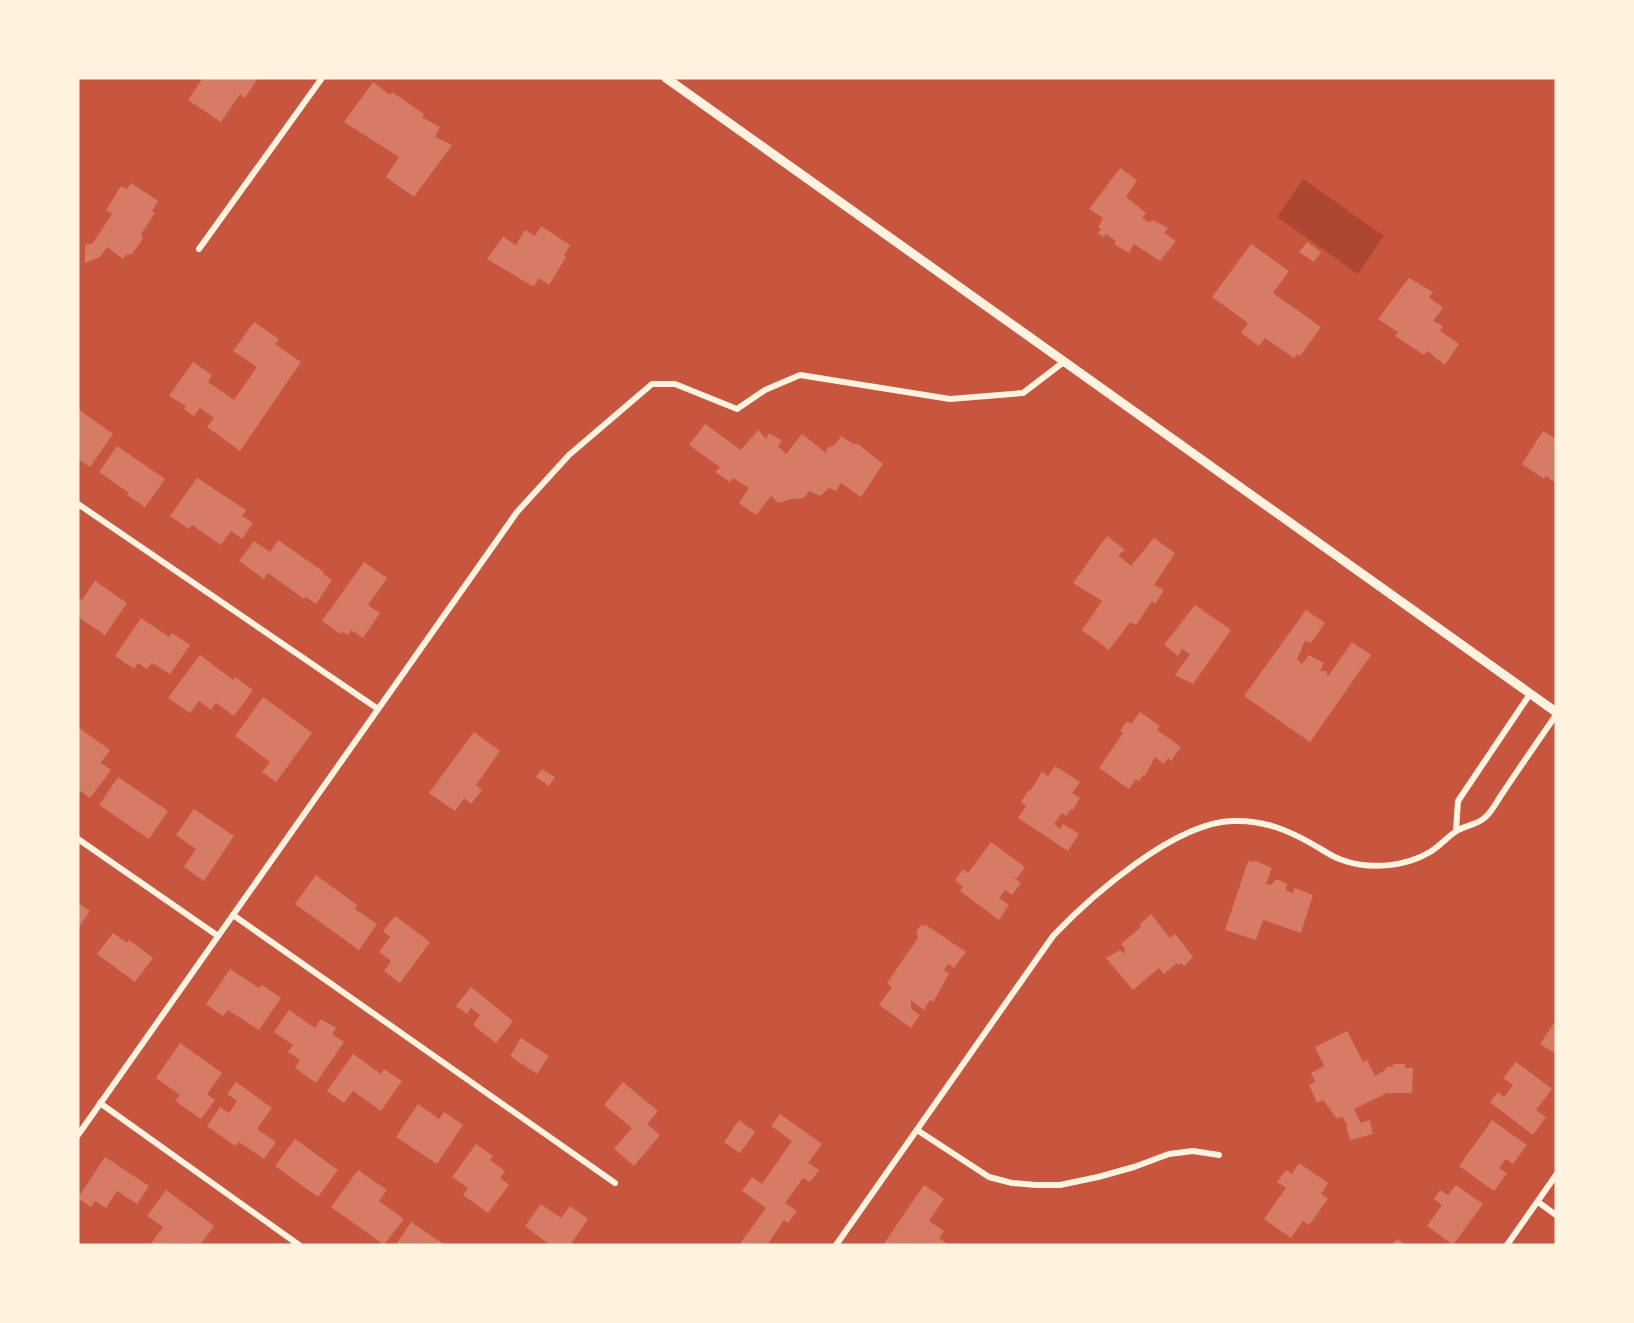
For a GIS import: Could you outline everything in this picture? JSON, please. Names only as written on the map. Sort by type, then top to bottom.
[{"type":"street","points":[[199,249],[321,78]]},
{"type":"street","points":[[666,78],[1556,713],[1484,819],[1456,831],[1436,848],[1414,860],[1400,864],[1359,865],[1340,860],[1292,832],[1273,825],[1251,821],[1230,821],[1208,825],[1158,849],[1091,899],[1053,936],[836,1245]]},
{"type":"street","points":[[78,1135],[517,512],[569,455],[652,384],[675,384],[737,409],[765,390],[800,375],[950,399],[1023,393],[1065,361]]},
{"type":"street","points":[[78,504],[378,709]]},
{"type":"street","points":[[1456,831],[1458,801],[1530,694]]},
{"type":"street","points":[[78,839],[218,936]]},
{"type":"street","points":[[233,915],[615,1183]]},
{"type":"street","points":[[100,1103],[299,1245]]},
{"type":"street","points":[[917,1130],[989,1177],[1011,1183],[1060,1185],[1134,1167],[1169,1154],[1192,1151],[1219,1155]]},
{"type":"street","points":[[1507,1245],[1556,1175]]},
{"type":"street","points":[[1538,1202],[1556,1215]]},
{"type":"shaded area","points":[[1303,179],[1384,236],[1358,274],[1277,217]]},
{"type":"building","points":[[203,78],[258,78],[245,98],[240,94],[221,122],[188,100]]},
{"type":"building","points":[[373,82],[390,95],[392,92],[424,114],[422,117],[440,127],[435,137],[452,145],[414,197],[386,177],[399,157],[344,122]]},
{"type":"building","points":[[1120,168],[1137,180],[1126,197],[1146,213],[1142,218],[1149,222],[1153,220],[1168,228],[1164,233],[1176,241],[1160,261],[1134,244],[1129,253],[1114,244],[1116,241],[1106,234],[1103,237],[1098,233],[1101,229],[1098,227],[1103,218],[1089,209]]},
{"type":"building","points":[[131,183],[158,201],[152,211],[155,213],[141,234],[143,239],[132,254],[126,255],[123,259],[107,247],[100,257],[85,263],[85,245],[93,243],[112,214],[106,210],[121,186],[127,189]]},
{"type":"building","points":[[541,226],[570,245],[564,255],[566,257],[549,285],[538,278],[534,287],[487,259],[503,237],[516,245],[525,230],[535,236]]},
{"type":"building","points":[[1307,242],[1321,252],[1314,262],[1299,252]]},
{"type":"building","points":[[1251,244],[1289,271],[1273,293],[1321,327],[1300,356],[1297,354],[1294,358],[1265,338],[1259,346],[1241,333],[1248,323],[1212,297]]},
{"type":"building","points":[[1409,278],[1433,292],[1429,297],[1443,308],[1433,321],[1443,326],[1440,331],[1459,344],[1445,365],[1427,351],[1424,355],[1395,336],[1398,332],[1378,319]]},
{"type":"building","points":[[254,322],[279,339],[275,344],[301,362],[240,451],[207,427],[214,418],[200,408],[194,416],[184,409],[186,406],[169,396],[193,362],[212,375],[208,382],[234,400],[257,367],[233,351]]},
{"type":"building","points":[[78,409],[113,434],[90,467],[78,459]]},
{"type":"building","points":[[705,424],[741,450],[758,430],[766,439],[769,433],[782,441],[778,446],[786,454],[802,434],[826,453],[827,448],[835,445],[841,436],[853,444],[858,444],[883,464],[861,497],[841,483],[836,491],[829,488],[820,496],[809,491],[804,498],[778,503],[771,496],[756,515],[739,503],[749,488],[733,478],[730,482],[715,472],[720,467],[689,445]]},
{"type":"building","points":[[1543,431],[1556,439],[1556,483],[1546,476],[1544,479],[1522,464]]},
{"type":"building","points":[[117,446],[165,479],[145,507],[99,472]]},
{"type":"building","points":[[197,478],[246,510],[242,516],[253,523],[242,539],[231,531],[221,545],[192,525],[189,529],[170,516]]},
{"type":"building","points":[[1107,536],[1125,550],[1118,555],[1131,566],[1154,538],[1175,553],[1154,585],[1164,590],[1155,604],[1152,601],[1136,625],[1130,622],[1109,650],[1082,630],[1102,601],[1073,583]]},
{"type":"building","points":[[278,540],[332,580],[316,604],[306,597],[304,599],[268,573],[264,579],[239,561],[254,541],[270,552]]},
{"type":"building","points":[[364,562],[387,578],[368,605],[380,613],[363,638],[351,630],[348,635],[343,632],[341,634],[322,621]]},
{"type":"building","points":[[95,581],[127,603],[105,635],[78,617],[78,598],[82,600]]},
{"type":"building","points":[[1195,605],[1231,630],[1193,684],[1175,675],[1190,654],[1182,649],[1178,656],[1164,645]]},
{"type":"building","points":[[1306,610],[1325,623],[1311,643],[1305,641],[1297,659],[1302,664],[1309,655],[1324,663],[1320,671],[1326,671],[1328,676],[1352,642],[1371,655],[1310,742],[1244,696]]},
{"type":"building","points":[[141,618],[169,637],[172,633],[190,645],[170,674],[152,663],[147,669],[138,663],[134,669],[115,656]]},
{"type":"building","points":[[200,655],[233,680],[235,677],[253,690],[234,716],[216,703],[211,710],[199,701],[190,713],[168,698]]},
{"type":"building","points":[[263,697],[312,733],[276,782],[262,772],[270,762],[235,736]]},
{"type":"building","points":[[1140,712],[1160,726],[1157,730],[1181,747],[1171,761],[1168,758],[1164,764],[1155,757],[1145,776],[1143,775],[1139,781],[1136,779],[1129,789],[1099,768],[1123,733],[1120,731],[1127,721],[1131,724]]},
{"type":"building","points":[[78,727],[110,750],[101,763],[111,770],[90,798],[78,789]]},
{"type":"building","points":[[474,732],[500,751],[476,785],[482,790],[471,804],[464,798],[455,811],[429,793]]},
{"type":"building","points":[[1055,766],[1080,782],[1072,793],[1080,798],[1073,810],[1071,809],[1066,816],[1062,813],[1054,824],[1060,829],[1063,824],[1079,834],[1068,851],[1018,818],[1026,806],[1021,802],[1028,791],[1042,772],[1048,776]]},
{"type":"building","points":[[542,769],[555,777],[549,786],[536,777]]},
{"type":"building","points":[[118,777],[168,811],[149,839],[99,805]]},
{"type":"building","points":[[194,809],[234,836],[204,881],[184,867],[196,849],[176,835]]},
{"type":"building","points":[[991,842],[1025,867],[1017,878],[1012,876],[1021,883],[1012,895],[1005,890],[999,898],[1009,905],[999,920],[960,891],[963,887],[955,880],[963,869],[968,873]]},
{"type":"building","points":[[1254,860],[1272,868],[1266,884],[1271,885],[1275,880],[1279,880],[1287,884],[1286,891],[1293,893],[1295,888],[1313,895],[1301,933],[1263,920],[1256,940],[1225,930],[1248,861],[1253,862]]},
{"type":"building","points":[[316,875],[357,905],[355,909],[377,924],[359,950],[295,904]]},
{"type":"building","points":[[78,903],[90,911],[78,928]]},
{"type":"building","points":[[1151,914],[1170,938],[1175,934],[1193,957],[1184,966],[1177,963],[1164,974],[1159,968],[1133,990],[1106,958],[1120,950],[1124,954],[1125,949],[1121,944],[1141,927],[1140,924]]},
{"type":"building","points":[[395,916],[430,942],[400,983],[384,971],[391,961],[379,952],[390,937],[383,931]]},
{"type":"building","points":[[926,925],[966,952],[954,968],[948,964],[944,970],[949,974],[933,1002],[930,1000],[924,1010],[911,1001],[911,1009],[920,1015],[911,1028],[879,1005],[892,987],[887,983],[918,938],[916,932],[920,926]]},
{"type":"building","points":[[113,933],[127,943],[129,940],[153,958],[135,982],[97,954]]},
{"type":"building","points":[[230,969],[259,988],[262,985],[281,998],[259,1030],[228,1010],[223,1016],[206,1004]]},
{"type":"building","points":[[471,987],[513,1021],[496,1043],[473,1025],[480,1015],[471,1008],[467,1014],[456,1006]]},
{"type":"building","points":[[289,1010],[315,1028],[321,1019],[336,1028],[332,1034],[344,1042],[316,1083],[295,1068],[300,1060],[288,1052],[293,1045],[274,1032]]},
{"type":"building","points":[[1556,1020],[1556,1054],[1540,1044]]},
{"type":"building","points":[[1347,1031],[1363,1062],[1367,1060],[1375,1076],[1387,1067],[1393,1067],[1393,1064],[1405,1064],[1405,1068],[1413,1068],[1412,1093],[1387,1093],[1354,1109],[1361,1123],[1370,1120],[1373,1134],[1350,1140],[1346,1126],[1348,1126],[1342,1116],[1337,1119],[1323,1100],[1317,1103],[1309,1085],[1315,1082],[1311,1073],[1324,1066],[1315,1047]]},
{"type":"building","points":[[521,1038],[549,1056],[537,1074],[510,1056]]},
{"type":"building","points":[[180,1043],[222,1073],[207,1094],[215,1100],[201,1119],[175,1101],[180,1095],[156,1078]]},
{"type":"building","points":[[353,1054],[381,1074],[384,1069],[402,1081],[381,1111],[353,1091],[344,1103],[327,1091]]},
{"type":"building","points":[[1516,1062],[1552,1089],[1536,1110],[1546,1117],[1533,1135],[1490,1102],[1498,1092],[1504,1097],[1513,1085],[1503,1078]]},
{"type":"building","points":[[236,1082],[272,1108],[257,1129],[276,1142],[264,1159],[239,1142],[235,1146],[207,1126],[220,1107],[229,1113],[237,1101],[227,1094]]},
{"type":"building","points":[[623,1082],[658,1111],[647,1124],[660,1135],[634,1166],[614,1149],[632,1128],[604,1105]]},
{"type":"building","points":[[418,1104],[439,1119],[444,1112],[463,1125],[437,1164],[396,1137]]},
{"type":"building","points":[[780,1114],[822,1144],[808,1163],[819,1170],[810,1182],[803,1178],[785,1203],[797,1211],[788,1223],[784,1220],[767,1245],[739,1245],[766,1208],[742,1191],[752,1177],[762,1184],[792,1141],[771,1126]]},
{"type":"building","points":[[739,1120],[755,1132],[740,1153],[724,1142]]},
{"type":"building","points":[[1492,1120],[1527,1145],[1513,1164],[1506,1159],[1499,1168],[1507,1173],[1494,1191],[1459,1166]]},
{"type":"building","points":[[295,1139],[338,1170],[318,1197],[275,1166]]},
{"type":"building","points":[[476,1144],[493,1156],[490,1160],[505,1171],[500,1178],[509,1185],[488,1213],[463,1195],[468,1188],[452,1177]]},
{"type":"building","points":[[105,1157],[149,1186],[137,1204],[117,1191],[106,1208],[95,1201],[91,1207],[78,1198]]},
{"type":"building","points":[[1299,1163],[1328,1183],[1321,1194],[1328,1199],[1309,1225],[1303,1221],[1291,1238],[1264,1219],[1286,1188],[1277,1182],[1286,1170],[1292,1174]]},
{"type":"building","points":[[358,1170],[387,1190],[379,1201],[404,1219],[384,1245],[331,1207]]},
{"type":"building","points":[[924,1185],[944,1199],[929,1221],[944,1231],[939,1238],[949,1245],[883,1245]]},
{"type":"building","points":[[1456,1185],[1483,1204],[1453,1245],[1427,1226],[1442,1205],[1434,1199],[1440,1190],[1448,1195]]},
{"type":"building","points":[[166,1190],[214,1226],[200,1245],[186,1243],[150,1245],[163,1227],[147,1216]]},
{"type":"building","points":[[541,1204],[561,1218],[570,1206],[588,1219],[570,1245],[550,1245],[525,1226]]},
{"type":"building","points":[[411,1222],[445,1245],[396,1245]]},
{"type":"building","points":[[1397,1239],[1406,1245],[1392,1245]]}]
